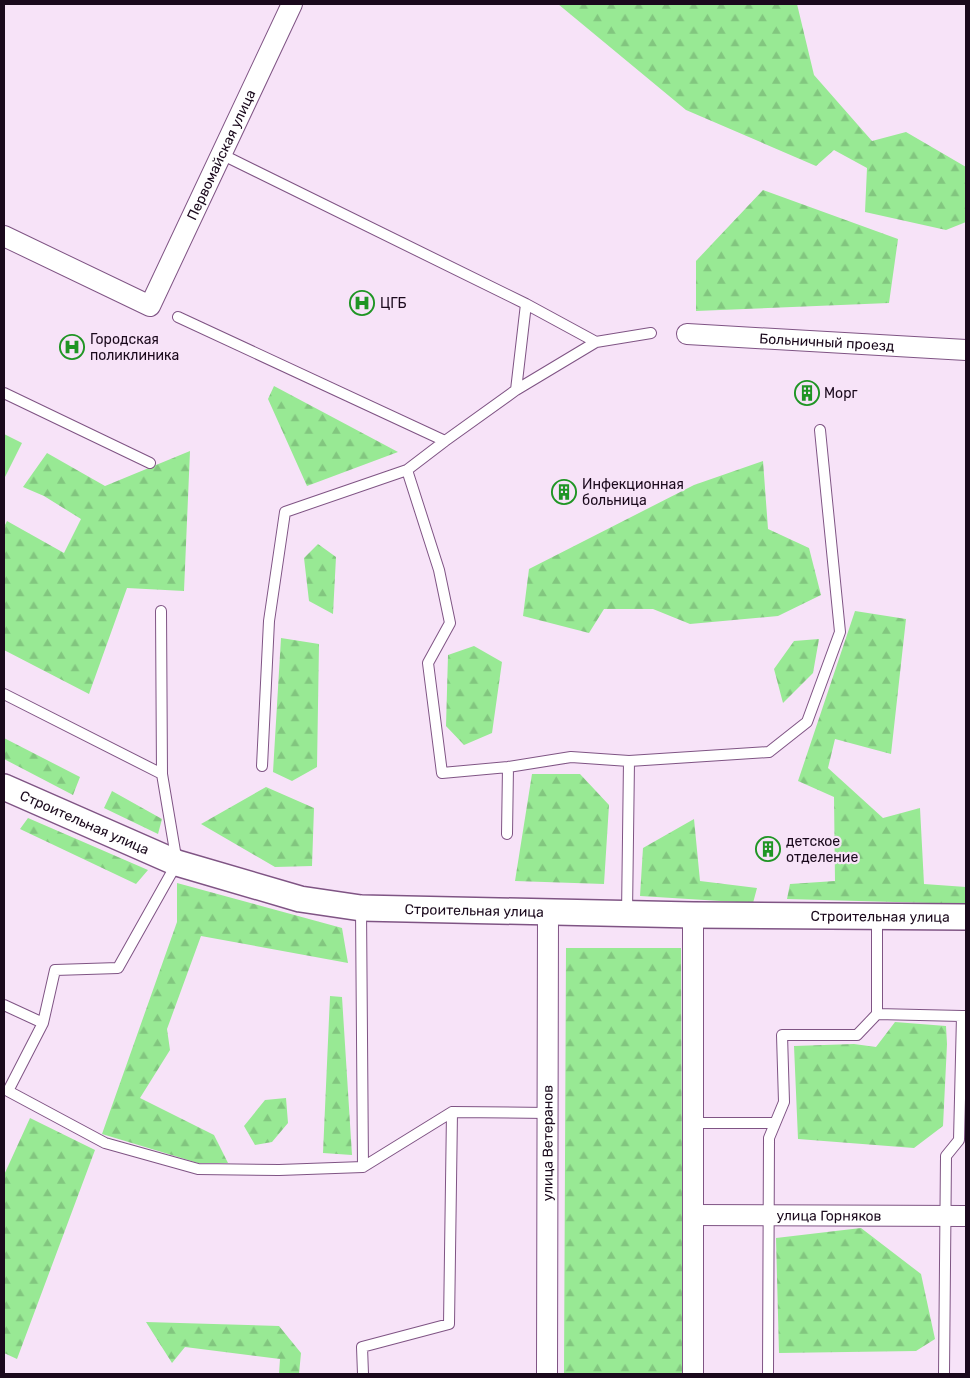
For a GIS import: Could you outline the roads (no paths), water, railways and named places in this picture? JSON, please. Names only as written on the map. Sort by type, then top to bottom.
[{"type":"street","name":"Первомайская улица","points":[[4,236],[150,306],[292,4]]},
{"type":"street","name":"Больничный проезд","points":[[687,334],[966,350]]},
{"type":"street","name":"Строительная улица","points":[[4,787],[177,863],[300,899],[361,908],[693,915],[966,917]]},
{"type":"street","name":"улица Ветеранов","points":[[547,1374],[548,912]]},
{"type":"street","points":[[693,915],[693,1374]]},
{"type":"street","name":"улица Горняков","points":[[693,1215],[966,1216]]},
{"type":"lane","points":[[221,154],[526,304],[596,342]]},
{"type":"lane","points":[[516,390],[526,304]]},
{"type":"lane","points":[[178,317],[445,441]]},
{"type":"lane","points":[[262,766],[269,621],[285,512],[407,470],[516,390],[596,342],[651,333]]},
{"type":"lane","points":[[4,393],[150,462]]},
{"type":"lane","points":[[407,470],[439,570],[450,623],[428,663],[442,773],[508,767],[572,758],[629,761],[770,752],[807,722],[840,632],[820,430]]},
{"type":"lane","points":[[160,611],[162,774],[177,863],[118,968],[55,970],[43,1023],[6,1096],[105,1143],[198,1169],[279,1170],[363,1167],[452,1112],[548,1113]]},
{"type":"lane","points":[[4,694],[162,774]]},
{"type":"lane","points":[[627,914],[629,761]]},
{"type":"lane","points":[[506,834],[508,767]]},
{"type":"lane","points":[[361,908],[363,1167]]},
{"type":"lane","points":[[768,1374],[769,1138],[784,1102],[782,1035],[857,1035],[877,1014],[877,916]]},
{"type":"lane","points":[[4,1005],[43,1023]]},
{"type":"lane","points":[[877,1014],[964,1016],[959,1140],[946,1156],[944,1374]]},
{"type":"lane","points":[[363,1374],[362,1347],[449,1324],[452,1112]]},
{"type":"lane","points":[[693,1123],[775,1123]]},
{"type":"place","name":"ЦГБ","points":[[362,303]]},
{"type":"place","name":"Городская поликлиника","points":[[72,347]]},
{"type":"place","name":"Морг","points":[[807,393]]},
{"type":"place","name":"Инфекционная больница","points":[[564,492]]},
{"type":"place","name":"детское отделение","points":[[768,849]]}]
